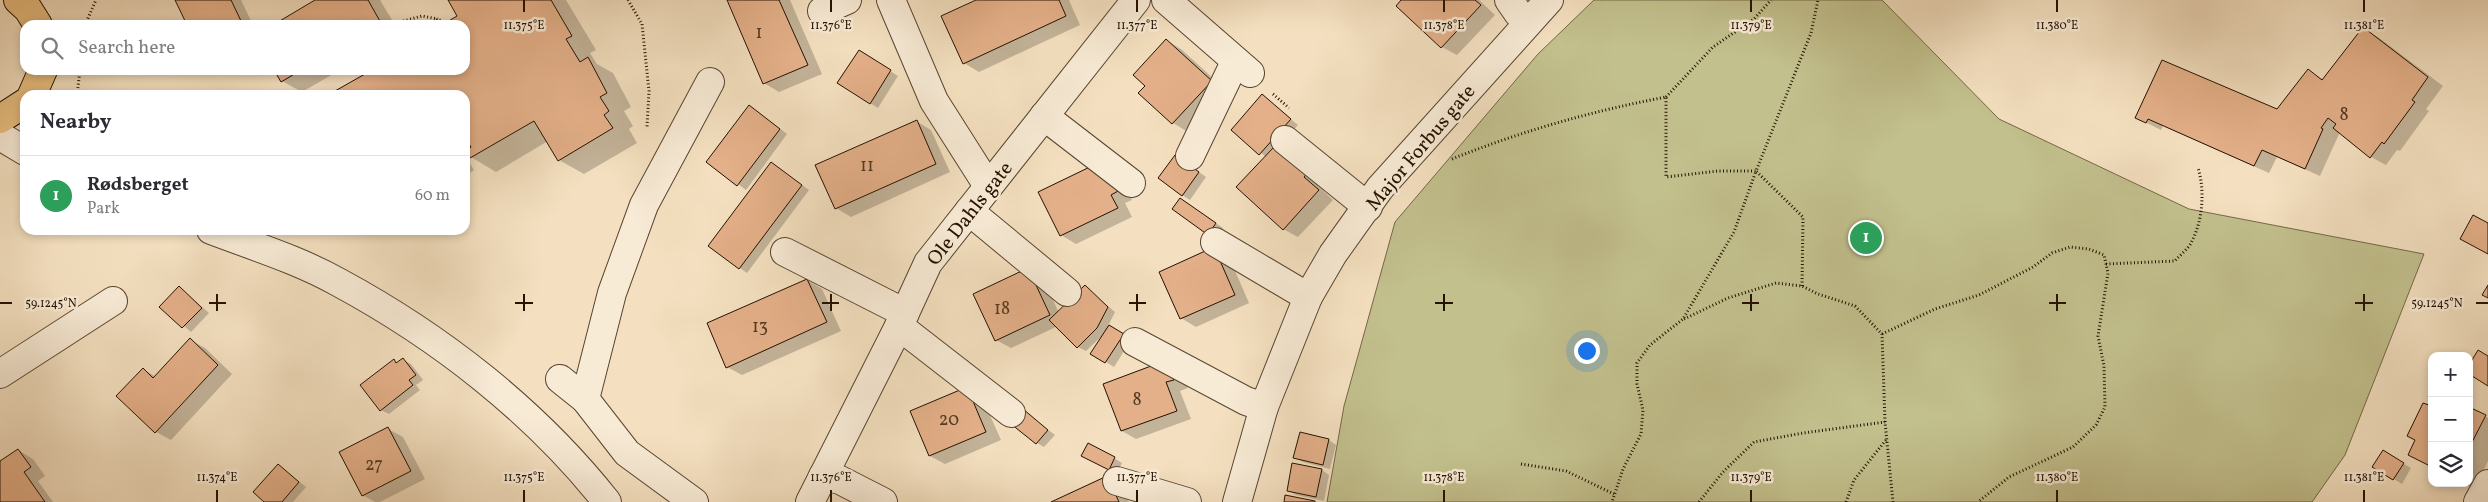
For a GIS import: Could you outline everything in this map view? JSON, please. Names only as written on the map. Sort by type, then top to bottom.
[{"type":"highway","points":[[18,0],[28,9],[35,20]]},
{"type":"highway","points":[[34,90],[41,75]]},
{"type":"highway","points":[[0,119],[9,115],[20,106]]},
{"type":"street","points":[[822,11],[847,0]]},
{"type":"street","points":[[891,0],[934,101],[988,186]]},
{"type":"street","points":[[1166,0],[1243,68],[1190,156]]},
{"type":"street","points":[[1509,0],[1518,13],[1528,22]]},
{"type":"street","name":"Major Forbus gate","points":[[1237,502],[1264,407],[1308,297],[1333,254],[1380,188],[1549,0]]},
{"type":"street","name":"Ole Dahls gate","points":[[810,502],[902,320],[928,263],[1044,116],[1124,5]]},
{"type":"street","points":[[585,399],[612,293],[644,205],[710,82]]},
{"type":"street","points":[[1044,116],[1131,183]]},
{"type":"street","points":[[0,136],[20,148]]},
{"type":"street","points":[[1285,140],[1368,207]]},
{"type":"street","points":[[969,211],[1066,292]]},
{"type":"street","points":[[223,235],[337,281],[414,328],[475,370],[539,427],[589,479],[608,502]]},
{"type":"street","points":[[1215,242],[1308,297]]},
{"type":"street","points":[[785,252],[902,320],[1011,413]]},
{"type":"street","points":[[0,374],[113,301]]},
{"type":"street","points":[[1135,342],[1246,401],[1264,407]]},
{"type":"street","points":[[560,380],[585,399],[627,454],[694,502]]},
{"type":"street","points":[[823,476],[840,480],[883,502]]},
{"type":"street","points":[[1117,481],[1187,502]]},
{"type":"street","points":[[2478,502],[2488,484]]},
{"type":"path","points":[[87,20],[96,0]]},
{"type":"path","points":[[628,0],[642,24],[648,91],[647,129]]},
{"type":"path","points":[[1443,162],[1507,137],[1603,109],[1666,97],[1713,47],[1754,19],[1771,0]]},
{"type":"path","points":[[1683,319],[1734,232],[1811,33],[1818,0]]},
{"type":"path","points":[[407,20],[422,16],[438,19]]},
{"type":"path","points":[[78,90],[79,75]]},
{"type":"path","points":[[1666,97],[1666,177],[1718,171],[1756,171],[1803,217],[1802,286]]},
{"type":"path","points":[[2106,264],[2175,261],[2191,243],[2201,207],[2198,168]]},
{"type":"path","points":[[1882,334],[1935,309],[1980,295],[2032,267],[2052,253],[2070,247],[2089,249],[2104,255],[2108,273],[2098,336],[2104,366],[2105,407],[2096,425],[2073,447],[2009,477],[1978,502]]},
{"type":"path","points":[[1612,502],[1622,469],[1641,434],[1643,410],[1637,384],[1637,363],[1650,345],[1683,319],[1728,298],[1776,284],[1802,286],[1818,294],[1855,306],[1882,334],[1886,440],[1893,502]]},
{"type":"path","points":[[1699,502],[1723,472],[1754,442],[1803,433],[1885,422]]},
{"type":"path","points":[[1846,502],[1854,480],[1886,440]]},
{"type":"path","points":[[1521,464],[1566,471],[1614,494]]},
{"type":"shaded area","points":[[1594,0],[1882,0],[1999,119],[2189,209],[2424,254],[2345,455],[2312,502],[1327,502],[1344,406],[1395,222],[1538,54]]},
{"type":"building","points":[[175,0],[231,0],[241,20],[185,20]]},
{"type":"building","points":[[315,0],[368,0],[379,20],[281,20]]},
{"type":"building","points":[[448,0],[551,0],[572,36],[566,39],[580,62],[588,57],[607,93],[600,97],[609,111],[604,115],[613,128],[558,161],[534,121],[470,158],[470,90],[337,90],[363,75],[470,75],[470,20],[450,20],[457,16]]},
{"type":"building","points":[[727,0],[779,0],[808,65],[763,84]]},
{"type":"building","points":[[976,0],[1059,0],[1066,16],[963,64],[941,16]]},
{"type":"building","points":[[1401,0],[1475,0],[1481,5],[1441,48],[1396,6]]},
{"type":"building","points":[[2363,27],[2428,77],[2412,100],[2415,102],[2384,144],[2382,142],[2370,158],[2333,128],[2336,124],[2328,118],[2321,128],[2323,129],[2305,169],[2262,150],[2254,166],[2148,119],[2146,123],[2135,118],[2162,60],[2277,109],[2308,69],[2322,80]]},
{"type":"building","points":[[1166,39],[1212,81],[1172,124],[1138,93],[1145,86],[1133,75]]},
{"type":"building","points":[[859,50],[891,70],[870,104],[837,83]]},
{"type":"building","points":[[277,75],[293,75],[281,82]]},
{"type":"building","points":[[1262,94],[1291,119],[1259,155],[1231,130]]},
{"type":"building","points":[[749,105],[780,129],[737,186],[706,162]]},
{"type":"building","points":[[917,120],[936,164],[835,209],[815,165]]},
{"type":"building","points":[[1273,148],[1279,154],[1284,149],[1309,171],[1304,177],[1319,190],[1283,230],[1236,187]]},
{"type":"building","points":[[1175,155],[1199,172],[1182,196],[1158,178]]},
{"type":"building","points":[[771,162],[802,185],[739,269],[708,246]]},
{"type":"building","points":[[1096,164],[1107,168],[1118,191],[1111,195],[1118,208],[1060,236],[1038,192]]},
{"type":"building","points":[[1180,198],[1216,223],[1208,235],[1172,209]]},
{"type":"building","points":[[2473,215],[2488,223],[2488,254],[2460,239]]},
{"type":"building","points":[[1214,247],[1235,295],[1180,319],[1159,272]]},
{"type":"building","points":[[1028,268],[1050,315],[995,341],[973,294]]},
{"type":"building","points":[[807,279],[827,322],[726,368],[707,323]]},
{"type":"building","points":[[1085,285],[1108,307],[1097,328],[1077,348],[1049,320]]},
{"type":"building","points":[[2488,285],[2488,298],[2482,295]]},
{"type":"building","points":[[179,286],[202,308],[182,328],[159,307]]},
{"type":"building","points":[[1109,325],[1124,334],[1105,363],[1090,354]]},
{"type":"building","points":[[190,338],[218,365],[155,433],[116,396],[143,368],[153,378]]},
{"type":"building","points":[[2478,350],[2488,356],[2488,386],[2473,377],[2473,358]]},
{"type":"building","points":[[403,358],[416,375],[409,380],[413,385],[380,411],[360,385],[394,359],[396,363]]},
{"type":"building","points":[[1159,363],[1167,363],[1174,380],[1166,382],[1177,411],[1121,431],[1103,384]]},
{"type":"building","points":[[967,387],[986,432],[929,456],[910,411]]},
{"type":"building","points":[[2423,403],[2428,405],[2428,465],[2408,455],[2415,440],[2407,436]]},
{"type":"building","points":[[1023,409],[1048,430],[1036,444],[1011,424]]},
{"type":"building","points":[[2473,409],[2486,415],[2473,440]]},
{"type":"building","points":[[388,427],[411,471],[362,496],[339,452]]},
{"type":"building","points":[[1300,432],[1329,439],[1323,465],[1293,458]]},
{"type":"building","points":[[1088,443],[1115,457],[1109,470],[1081,456]]},
{"type":"building","points":[[18,449],[31,467],[24,472],[45,502],[0,502],[0,461]]},
{"type":"building","points":[[2383,450],[2404,463],[2393,480],[2372,467]]},
{"type":"building","points":[[1292,463],[1322,469],[1316,497],[1287,491]]},
{"type":"building","points":[[278,464],[299,482],[282,502],[264,502],[253,492]]},
{"type":"building","points":[[1107,476],[1119,502],[1051,502]]},
{"type":"building","points":[[1285,495],[1315,501],[1315,502],[1284,502]]},
{"type":"place","name":"Rødsberget","points":[[1866,238]]}]
